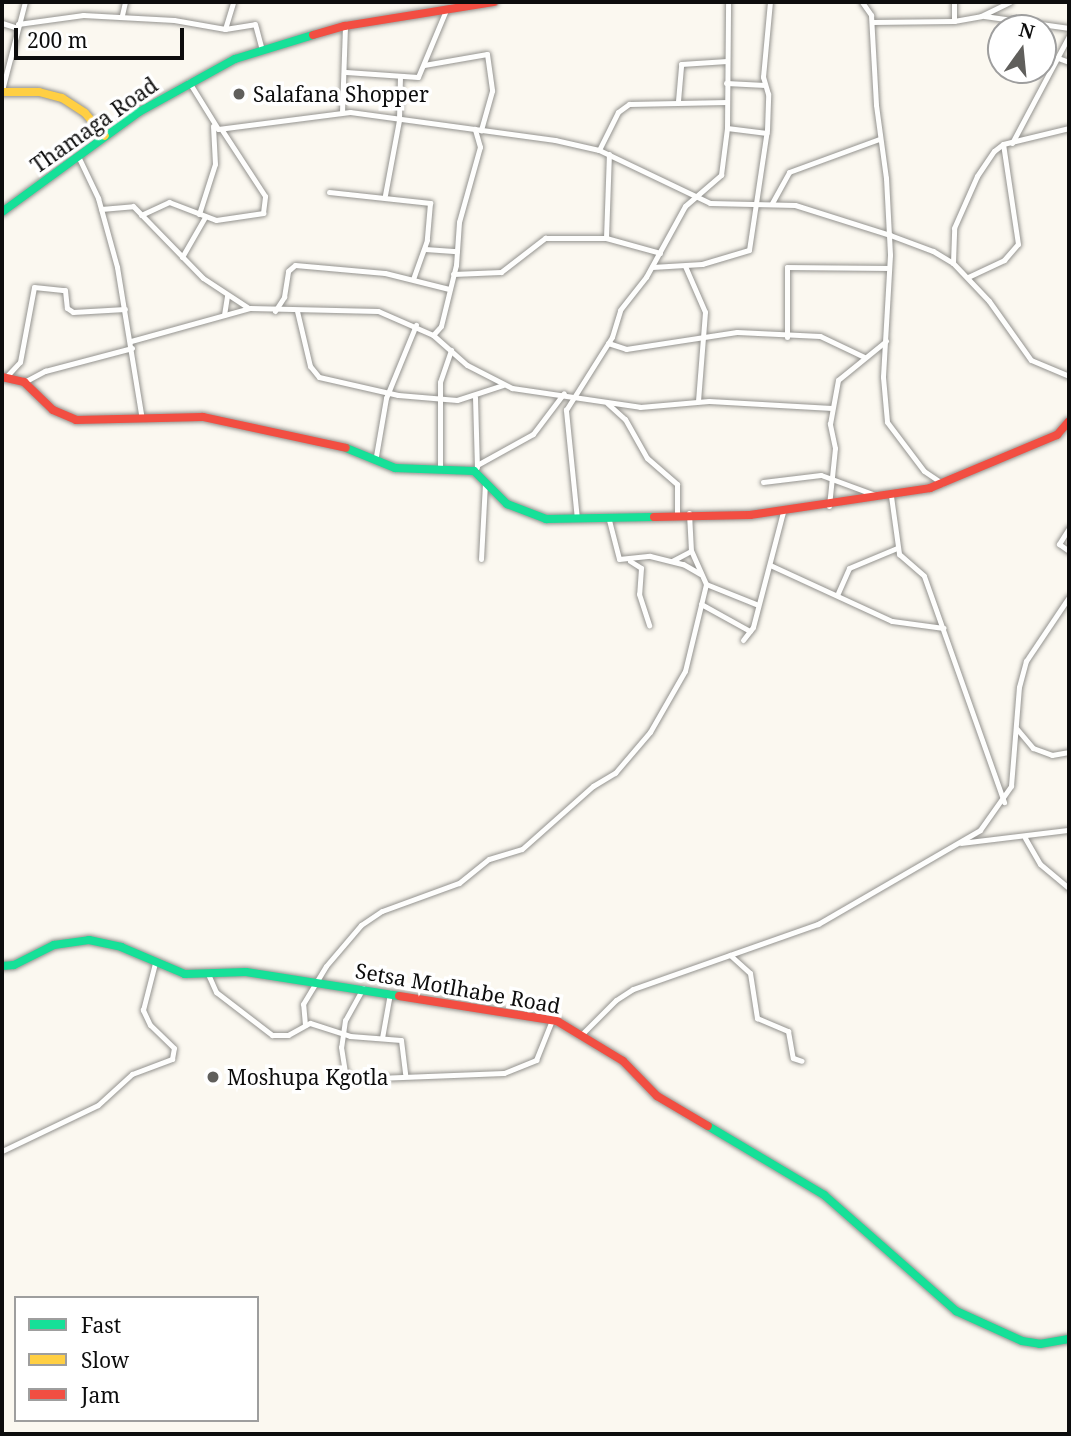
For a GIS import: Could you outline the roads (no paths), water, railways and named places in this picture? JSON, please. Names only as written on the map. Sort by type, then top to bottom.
[{"type":"street","points":[[25,2],[3,65],[2,91],[39,92],[62,98],[85,113],[105,136]]},
{"type":"street","points":[[122,15],[125,2]]},
{"type":"street","points":[[225,29],[233,2]]},
{"type":"street","name":"Thamaga Road","points":[[2,212],[105,136],[189,82],[262,50],[345,26],[446,10],[465,4],[494,2]]},
{"type":"street","points":[[577,519],[564,418],[608,343],[620,310],[652,267],[694,195],[720,178],[727,128],[728,2]]},
{"type":"street","points":[[652,267],[685,266],[747,253],[767,133],[765,85],[770,2]]},
{"type":"street","points":[[862,2],[870,9],[872,22],[879,139],[890,236],[887,340],[883,377],[888,426],[924,471],[942,484]]},
{"type":"street","points":[[954,2],[954,21]]},
{"type":"street","points":[[872,22],[954,21],[981,16],[1010,2]]},
{"type":"street","points":[[345,72],[418,77],[446,10]]},
{"type":"street","points":[[2,23],[18,26],[83,15],[122,15],[225,29],[255,24],[262,50]]},
{"type":"street","points":[[981,16],[1069,27]]},
{"type":"street","points":[[342,112],[345,26]]},
{"type":"street","points":[[1012,142],[1069,36]]},
{"type":"street","points":[[424,65],[487,54],[492,91],[478,129],[480,147],[461,212],[457,251],[442,326],[433,335]]},
{"type":"street","points":[[1058,58],[1069,62]]},
{"type":"street","points":[[678,101],[681,64],[727,61]]},
{"type":"street","points":[[385,195],[400,120],[400,77]]},
{"type":"street","points":[[182,257],[202,216],[215,164],[213,125],[189,82]]},
{"type":"street","points":[[726,83],[765,85]]},
{"type":"street","points":[[599,150],[623,106],[678,101],[727,102]]},
{"type":"street","points":[[222,130],[342,112],[478,129],[599,150],[717,205],[772,204],[806,208],[890,236],[953,263],[968,278],[1031,360],[1069,376]]},
{"type":"street","points":[[141,215],[169,202],[202,216],[253,218],[265,207],[265,196],[222,130],[213,125]]},
{"type":"street","points":[[727,128],[767,133]]},
{"type":"street","points":[[953,263],[953,233],[959,215],[976,176],[1003,144],[1069,128]]},
{"type":"street","points":[[772,204],[789,172],[879,139]]},
{"type":"street","points":[[968,278],[1004,260],[1018,244],[1003,144]]},
{"type":"street","points":[[606,238],[608,154]]},
{"type":"street","points":[[78,156],[101,209],[125,309],[142,419]]},
{"type":"street","points":[[329,192],[385,195],[430,203],[425,249],[413,279]]},
{"type":"street","points":[[101,209],[129,205],[182,257],[227,295],[250,308]]},
{"type":"street","points":[[453,274],[479,276],[507,270],[540,239],[606,238],[660,253]]},
{"type":"street","points":[[425,249],[457,251]]},
{"type":"street","points":[[275,311],[284,297],[288,271],[295,265],[413,279],[449,289]]},
{"type":"street","points":[[685,266],[704,305],[706,335],[698,401]]},
{"type":"street","points":[[787,337],[789,266],[888,268]]},
{"type":"street","points":[[3,377],[20,362],[34,288],[65,290],[67,308],[73,312],[125,309]]},
{"type":"street","points":[[224,315],[227,295]]},
{"type":"street","points":[[24,382],[45,372],[250,308],[275,311],[377,311],[415,325],[433,335],[467,365],[503,385],[607,403],[650,407],[698,401],[832,408]]},
{"type":"street","points":[[297,311],[314,374],[388,393],[439,399],[475,397],[503,385]]},
{"type":"street","points":[[376,456],[388,393],[415,325]]},
{"type":"street","points":[[608,343],[631,349],[737,332],[787,337],[824,337],[864,357]]},
{"type":"street","points":[[829,506],[835,449],[832,408],[838,380],[887,340]]},
{"type":"street","points":[[440,470],[439,399],[442,371],[450,350]]},
{"type":"street","points":[[3,377],[24,382],[64,417],[92,421],[203,417],[376,456],[395,468],[480,472],[533,434],[564,394]]},
{"type":"street","points":[[475,397],[480,472],[481,559]]},
{"type":"street","points":[[607,403],[625,419],[647,458],[677,484],[677,513]]},
{"type":"street","points":[[480,472],[507,504],[529,516],[609,520],[677,513],[783,512],[882,497],[942,484],[1057,435],[1069,421]]},
{"type":"street","points":[[763,482],[811,474],[831,477],[882,497]]},
{"type":"street","points":[[891,495],[897,548],[923,576],[944,628],[1004,802]]},
{"type":"street","points":[[744,640],[750,631],[783,512]]},
{"type":"street","points":[[305,1025],[301,1009],[315,981],[368,918],[460,883],[489,859],[522,849],[593,786],[615,772],[650,732],[685,671],[706,584],[691,551],[689,513]]},
{"type":"street","points":[[609,520],[617,556],[641,568],[639,594],[649,625]]},
{"type":"street","points":[[1069,528],[1059,544],[1069,551]]},
{"type":"street","points":[[838,593],[849,568],[897,548]]},
{"type":"street","points":[[671,561],[691,551]]},
{"type":"street","points":[[630,561],[650,556],[671,561],[703,576]]},
{"type":"street","points":[[770,565],[838,593],[892,621],[944,628]]},
{"type":"street","points":[[706,584],[756,604]]},
{"type":"street","points":[[582,1034],[616,1000],[633,989],[818,924],[980,830],[1004,802],[1011,786],[1026,661],[1069,597]]},
{"type":"street","points":[[701,604],[750,631]]},
{"type":"street","points":[[1017,729],[1037,750],[1052,755],[1069,752]]},
{"type":"street","points":[[958,844],[1025,838],[1069,830]]},
{"type":"street","points":[[1025,838],[1040,864],[1069,888]]},
{"type":"street","name":"Setsa Motlhabe Road","points":[[2,966],[15,965],[54,945],[89,940],[121,947],[185,974],[241,972],[315,981],[552,1020],[582,1034],[623,1061],[657,1096],[824,1195],[956,1311],[1022,1341],[1040,1345],[1069,1339]]},
{"type":"street","points":[[730,955],[750,973],[757,1018],[788,1031],[793,1058],[802,1060]]},
{"type":"street","points":[[2,1151],[98,1105],[132,1074],[172,1059],[174,1048],[150,1025],[143,1010],[155,963]]},
{"type":"street","points":[[208,974],[216,992],[272,1035],[288,1035],[305,1025],[343,1035],[403,1042],[405,1074]]},
{"type":"street","points":[[363,988],[345,1020],[341,1057],[348,1077],[504,1073],[536,1060],[552,1020]]},
{"type":"street","points":[[382,1038],[390,993]]},
{"type":"place","name":"Salafana Shopper","points":[[239,94]]},
{"type":"place","name":"Moshupa Kgotla","points":[[213,1077]]}]
